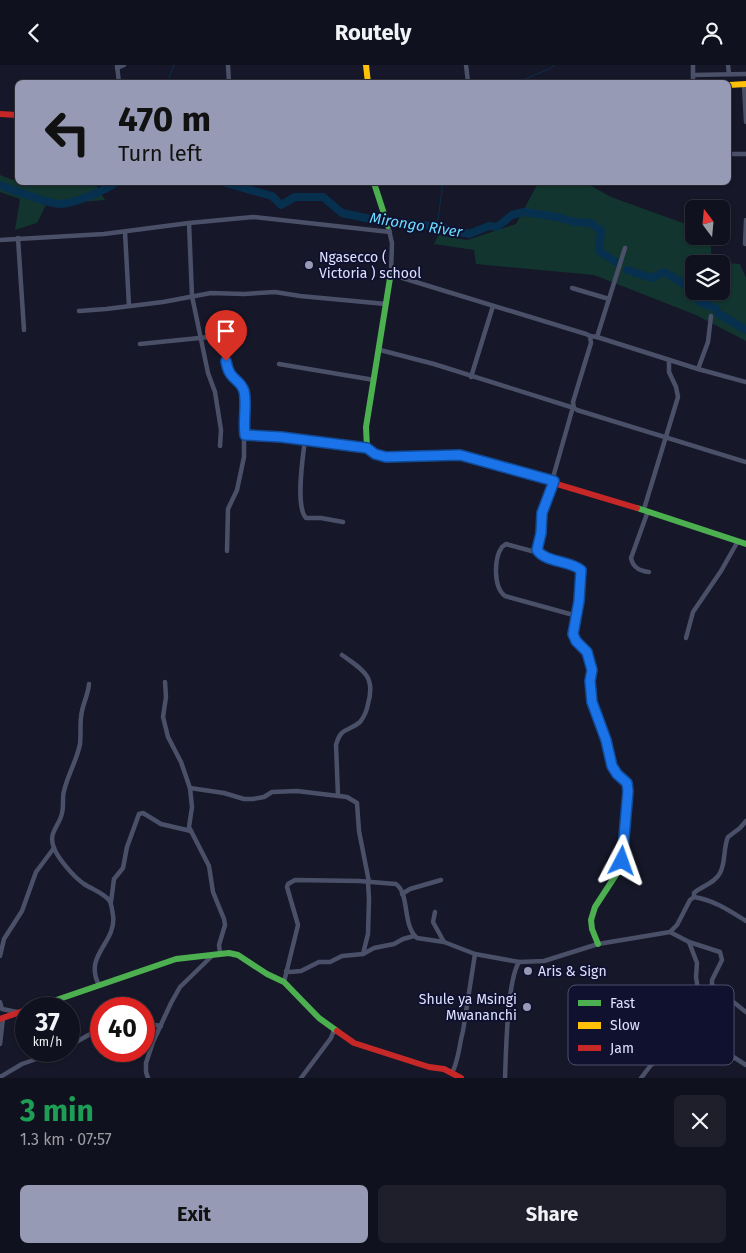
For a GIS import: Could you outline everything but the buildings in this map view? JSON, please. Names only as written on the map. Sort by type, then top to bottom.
[{"type":"main road","points":[[366,65],[368,80]]},
{"type":"main road","points":[[731,85],[745,85]]},
{"type":"main road","points":[[0,114],[15,115]]},
{"type":"main road","points":[[375,185],[389,229]]},
{"type":"main road","points":[[390,272],[380,350],[366,427],[367,448],[375,454],[386,457],[460,455],[553,481],[746,544]]},
{"type":"main road","points":[[553,481],[542,513],[541,533],[536,547],[539,553],[574,565],[581,570],[577,616],[573,634],[576,641],[587,652],[592,670],[590,681],[592,702],[606,740],[612,766],[617,774],[627,783],[628,791],[621,867],[617,877],[596,907],[591,918],[592,929],[598,944]]},
{"type":"main road","points":[[64,997],[176,959],[217,953],[238,955],[267,974],[284,982],[319,1018],[354,1043],[452,1073],[460,1078]]},
{"type":"main road","points":[[1,1018],[15,1014]]},
{"type":"street","points":[[119,80],[117,67],[124,65]]},
{"type":"street","points":[[228,65],[229,80]]},
{"type":"street","points":[[466,65],[468,80]]},
{"type":"street","points":[[693,65],[693,80]]},
{"type":"street","points":[[728,65],[730,74]]},
{"type":"street","points":[[693,75],[746,74]]},
{"type":"street","points":[[745,85],[746,122]]},
{"type":"street","points":[[731,154],[746,154]]},
{"type":"street","points":[[0,240],[104,235],[189,223],[253,217],[374,231],[389,229],[392,243],[390,272],[396,276],[493,307],[586,333],[590,336],[746,382]]},
{"type":"street","points":[[745,244],[746,220]]},
{"type":"street","points":[[189,223],[192,296],[208,373],[215,392],[220,430],[220,447]]},
{"type":"street","points":[[125,232],[129,306]]},
{"type":"street","points":[[18,238],[24,330]]},
{"type":"street","points":[[597,337],[625,248]]},
{"type":"street","points":[[572,288],[609,299]]},
{"type":"street","points":[[78,311],[163,303],[192,296],[216,293],[255,294],[276,292],[386,304]]},
{"type":"street","points":[[471,377],[493,307]]},
{"type":"street","points":[[698,369],[708,342],[711,316]]},
{"type":"street","points":[[140,344],[218,336],[222,341],[229,373],[240,384],[244,393],[244,457],[237,490],[228,509],[227,551]]},
{"type":"street","points":[[553,481],[591,343],[590,336]]},
{"type":"street","points":[[380,350],[574,407],[665,438],[746,462]]},
{"type":"street","points":[[649,571],[642,571],[637,568],[631,558],[678,397],[676,387],[669,372],[669,360]]},
{"type":"street","points":[[279,364],[374,380]]},
{"type":"street","points":[[245,435],[281,437],[367,448]]},
{"type":"street","points":[[305,440],[300,481],[302,513],[306,518],[321,518],[343,522]]},
{"type":"street","points":[[686,638],[694,612],[738,541]]},
{"type":"street","points":[[539,553],[503,545],[496,564],[499,591],[505,597],[577,616]]},
{"type":"street","points":[[338,796],[336,745],[341,732],[359,723],[362,719],[372,688],[363,671],[342,655]]},
{"type":"street","points":[[148,1078],[146,1063],[170,1003],[180,987],[217,953],[225,925],[213,893],[209,866],[189,827],[192,807],[190,788],[179,757],[168,737],[164,722],[165,682]]},
{"type":"street","points":[[89,684],[80,717],[80,742],[77,759],[64,792],[63,811],[53,834],[54,848],[73,875],[111,903]]},
{"type":"street","points":[[190,788],[224,793],[244,799],[262,798],[272,792],[298,791],[347,797],[356,803],[369,899],[368,934],[364,954]]},
{"type":"street","points":[[99,985],[93,968],[114,925],[111,903],[114,879],[124,868],[127,847],[139,814],[143,813],[161,824],[191,831]]},
{"type":"street","points":[[286,971],[297,972],[319,962],[330,962],[342,956],[364,954],[374,948],[394,944],[414,936],[444,942],[475,954],[519,962],[544,961],[598,944],[670,932],[675,928],[690,900],[694,897],[694,893],[720,873],[728,837],[746,821]]},
{"type":"street","points":[[0,957],[4,939],[22,911],[36,872],[54,848]]},
{"type":"street","points":[[284,982],[298,925],[287,887],[288,884],[295,880],[368,882],[396,885],[402,894],[408,922],[414,936]]},
{"type":"street","points":[[402,894],[410,889],[441,880]]},
{"type":"street","points":[[694,897],[707,899],[746,921]]},
{"type":"street","points":[[435,912],[433,922],[444,942]]},
{"type":"street","points":[[670,932],[689,942],[720,952],[722,960],[712,980],[712,985]]},
{"type":"street","points":[[689,942],[697,963],[697,985]]},
{"type":"street","points":[[452,1073],[460,1051],[475,954]]},
{"type":"street","points":[[505,1078],[511,991],[519,962]]},
{"type":"street","points":[[0,1002],[2,1009],[15,1012]]},
{"type":"street","points":[[734,1002],[746,1012]]},
{"type":"street","points":[[0,1044],[1,1018]]},
{"type":"street","points":[[155,1025],[161,1026]]},
{"type":"street","points":[[301,1078],[331,1039],[334,1030]]},
{"type":"street","points":[[734,1058],[746,1065]]},
{"type":"street","points":[[0,1077],[28,1062]]},
{"type":"street","points":[[641,1078],[650,1065]]},
{"type":"green space","points":[[0,175],[15,180],[15,185],[96,185],[105,200],[46,205],[37,223],[15,230],[20,199],[0,192]]},
{"type":"green space","points":[[537,185],[590,185],[611,197],[685,224],[685,245],[711,245],[711,255],[685,255],[685,300],[730,300],[730,263],[740,264],[746,278],[746,341],[696,315],[594,275],[476,264],[474,250],[434,244],[444,223],[444,236],[467,240],[516,224]]},
{"type":"waterway","points":[[168,80],[174,65]]},
{"type":"waterway","points":[[523,80],[555,65]]},
{"type":"waterway","name":"Mirongo River","points":[[0,185],[39,199],[60,204],[88,197],[112,185]]},
{"type":"waterway","name":"Mirongo River","points":[[233,185],[272,196],[281,205],[295,197],[323,197],[342,213],[380,221],[433,226],[469,234],[489,226],[497,227],[512,215],[524,212],[557,217],[574,222],[591,223],[601,231],[599,251],[616,262]]},
{"type":"waterway","points":[[433,226],[438,219],[443,185]]},
{"type":"waterway","name":"Mirongo River","points":[[627,270],[652,278],[664,272],[689,287],[700,302],[715,308],[719,314],[746,330]]},
{"type":"traffic: fast","points":[[375,185],[388,226]]},
{"type":"traffic: fast","points":[[391,272],[366,427],[367,448],[387,456],[423,456]]},
{"type":"traffic: fast","points":[[637,508],[746,544]]},
{"type":"traffic: fast","points":[[598,944],[592,929],[591,920],[595,907],[621,867],[628,787],[612,767],[606,741]]},
{"type":"traffic: fast","points":[[65,997],[176,959],[229,953],[238,955],[267,974],[284,982],[319,1018],[337,1031]]},
{"type":"traffic: slow","points":[[366,65],[368,80]]},
{"type":"traffic: slow","points":[[731,85],[746,84]]},
{"type":"traffic: slow","points":[[554,481],[542,513],[541,533],[537,550],[547,557],[581,570],[579,601],[573,634],[587,652],[592,670],[592,702],[606,741]]},
{"type":"traffic: jam","points":[[0,114],[15,115]]},
{"type":"traffic: jam","points":[[423,456],[460,455],[637,508]]},
{"type":"traffic: jam","points":[[0,1019],[15,1014]]},
{"type":"traffic: jam","points":[[337,1031],[354,1043],[429,1067],[444,1069],[461,1078]]},
{"type":"place","name":"Ngasecco ( Victoria ) school","points":[[309,265]]},
{"type":"place","name":"Aris & Sign","points":[[528,971]]},
{"type":"place","name":"Shule ya Msingi Mwananchi","points":[[527,1007]]},
{"type":"route","points":[[226,361],[229,373],[243,388],[245,435],[281,437],[367,448],[375,454],[386,457],[460,455],[554,481],[542,513],[541,533],[536,547],[539,553],[544,556],[579,567],[582,573],[573,634],[576,641],[587,652],[591,665],[592,702],[606,740],[612,766],[617,774],[627,783],[628,791],[622,861]]}]
